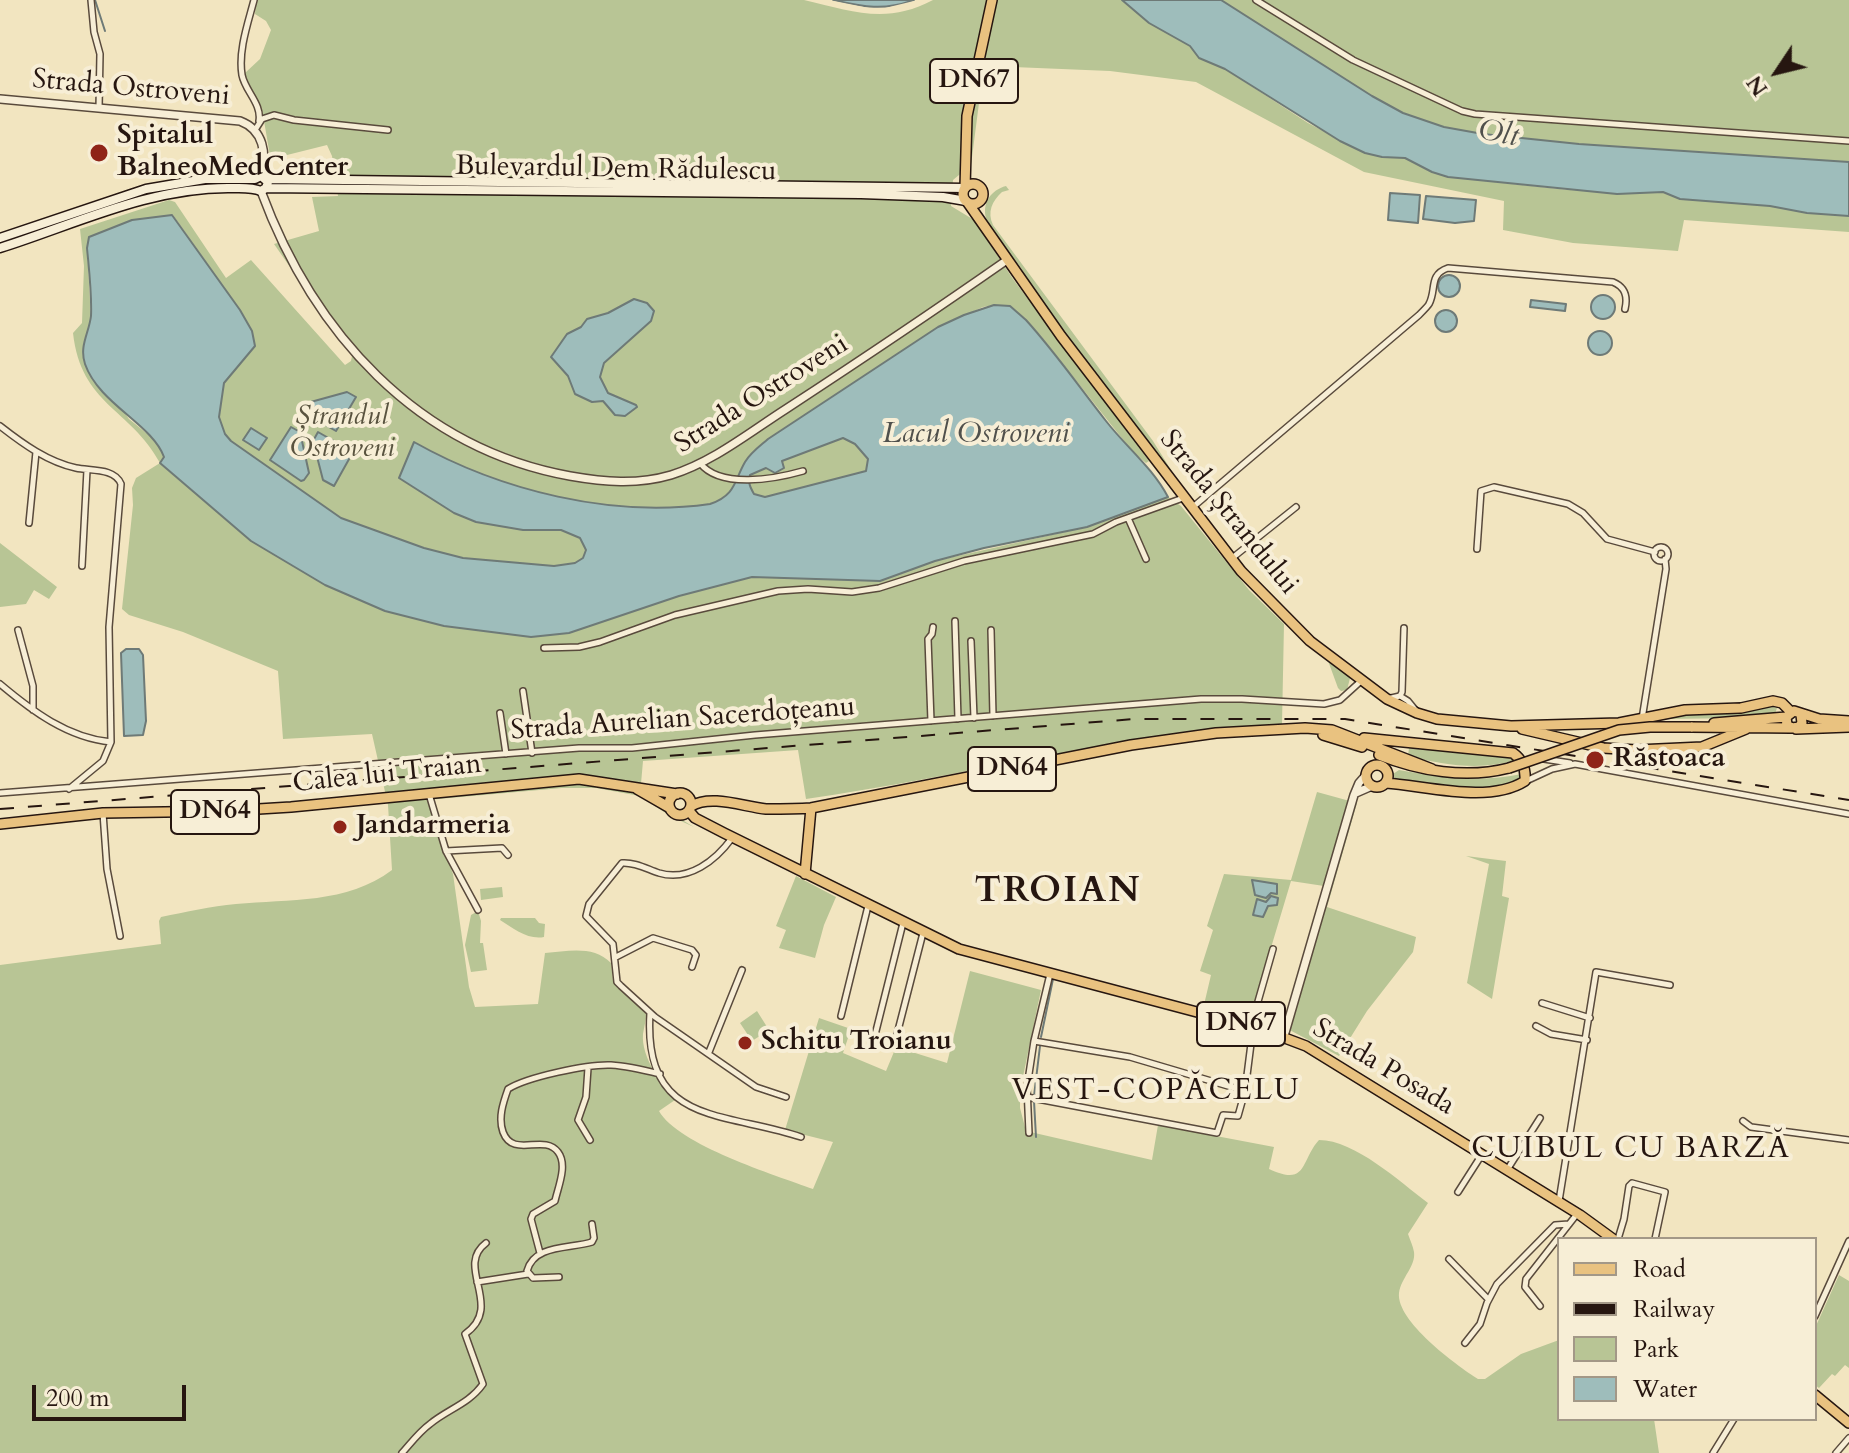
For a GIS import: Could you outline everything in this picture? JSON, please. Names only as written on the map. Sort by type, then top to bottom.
[{"type":"main road","name":"Strada Ștrandului","points":[[992,0],[967,116],[967,169],[963,194],[1007,260],[1183,498],[1231,559],[1298,630],[1387,699],[1417,713],[1448,721],[1511,726],[1619,723],[1685,710],[1741,708],[1773,701],[1782,703],[1793,715]]},
{"type":"main road","name":"Strada Ștrandului","points":[[967,169],[982,188],[986,228]]},
{"type":"main road","points":[[967,169],[952,193],[976,213]]},
{"type":"main road","name":"Bulevardul Dem Rădulescu","points":[[0,238],[146,189],[205,179],[262,184],[847,194],[952,193],[965,188]]},
{"type":"main road","name":"Bulevardul Dem Rădulescu","points":[[0,248],[159,195],[262,184]]},
{"type":"main road","points":[[965,188],[977,184]]},
{"type":"main road","name":"Bulevardul Dem Rădulescu","points":[[952,193],[967,202]]},
{"type":"main road","points":[[967,202],[975,204],[983,198]]},
{"type":"main road","points":[[1793,715],[1802,723],[1794,728],[1787,725],[1793,715]]},
{"type":"main road","name":"DN64","points":[[1793,715],[1849,721]]},
{"type":"main road","name":"Calea lui Traian","points":[[1691,727],[1793,715]]},
{"type":"main road","points":[[1575,742],[1572,732],[1580,724]]},
{"type":"main road","name":"DN67","points":[[1511,726],[1622,750],[1698,748],[1746,729]]},
{"type":"main road","name":"Calea lui Traian","points":[[1289,731],[1329,736],[1432,769],[1474,773],[1509,768],[1619,730],[1650,727],[1849,727]]},
{"type":"main road","name":"Calea lui Traian","points":[[634,787],[670,808],[686,811],[702,802],[765,808],[811,808],[1168,739],[1216,733],[1320,728],[1351,736],[1403,760]]},
{"type":"main road","points":[[1351,736],[1513,753],[1522,762],[1525,781],[1502,791],[1484,793],[1387,778]]},
{"type":"main road","points":[[1360,746],[1367,756],[1372,786],[1381,787],[1403,760],[1401,748],[1405,742]]},
{"type":"main road","points":[[1368,771],[1381,765],[1387,778]]},
{"type":"main road","name":"Calea lui Traian","points":[[0,824],[103,813],[241,811],[579,779],[715,798],[726,803]]},
{"type":"main road","points":[[670,808],[671,798],[681,794],[690,799],[686,811]]},
{"type":"main road","points":[[805,874],[811,808]]},
{"type":"main road","name":"Strada Posada","points":[[686,811],[692,824],[728,835],[923,933],[970,953],[1284,1036],[1325,1056],[1578,1214]]},
{"type":"main road","name":"DN67","points":[[1578,1214],[1612,1237]]},
{"type":"main road","points":[[1817,1397],[1849,1423]]},
{"type":"street","points":[[91,0],[100,54],[99,109]]},
{"type":"street","points":[[254,0],[241,59],[242,78],[260,113],[255,130]]},
{"type":"street","points":[[1256,0],[1353,60],[1462,111],[1849,141]]},
{"type":"street","name":"Strada Ostroveni","points":[[0,99],[246,123],[255,130],[261,141],[264,154],[262,184],[274,227],[296,271],[354,354],[391,390],[441,426],[484,449],[531,467],[604,481],[634,482],[659,478],[700,463],[851,367],[1007,260]]},
{"type":"street","points":[[255,130],[262,119],[271,115],[388,130]]},
{"type":"street","points":[[1192,509],[1419,315],[1429,304],[1434,277],[1441,271],[1448,268],[1613,282],[1624,290],[1627,299],[1625,309]]},
{"type":"street","points":[[0,426],[36,452],[59,463],[115,475],[121,484],[109,627],[111,742],[103,761],[69,789]]},
{"type":"street","points":[[29,523],[36,452]]},
{"type":"street","points":[[700,463],[709,472],[751,480],[768,480],[803,471]]},
{"type":"street","points":[[82,566],[87,470]]},
{"type":"street","points":[[1477,549],[1481,491],[1494,487],[1568,504],[1583,513],[1607,539],[1655,552]]},
{"type":"street","points":[[544,648],[579,647],[600,642],[675,615],[778,591],[866,590],[987,555],[1083,536],[1183,498]]},
{"type":"street","points":[[1231,559],[1296,507]]},
{"type":"street","points":[[1128,518],[1146,559]]},
{"type":"street","points":[[1642,719],[1668,555],[1666,549],[1660,547],[1655,552]]},
{"type":"street","points":[[1655,552],[1658,560],[1665,559]]},
{"type":"street","points":[[955,621],[958,719]]},
{"type":"street","points":[[931,721],[928,639],[933,627]]},
{"type":"street","points":[[1400,696],[1404,628]]},
{"type":"street","points":[[18,630],[33,686],[33,710]]},
{"type":"street","points":[[991,630],[993,716]]},
{"type":"street","points":[[971,641],[974,718]]},
{"type":"street","name":"Strada Aurelian Sacerdoțeanu","points":[[0,793],[586,748],[632,748],[755,735],[1217,699],[1324,704],[1340,700],[1361,681]]},
{"type":"street","points":[[0,684],[33,710],[66,729],[88,738],[111,742]]},
{"type":"street","points":[[523,691],[532,753]]},
{"type":"street","points":[[1387,699],[1400,696],[1417,713]]},
{"type":"street","points":[[500,713],[506,754]]},
{"type":"street","points":[[1513,753],[1849,814]]},
{"type":"street","points":[[1525,781],[1552,769],[1575,764]]},
{"type":"street","name":"Strada Posada","points":[[1284,1036],[1354,795],[1368,771]]},
{"type":"street","points":[[1354,795],[1372,786]]},
{"type":"street","points":[[429,794],[446,851],[478,910]]},
{"type":"street","points":[[103,813],[107,869],[120,936]]},
{"type":"street","points":[[728,835],[713,861],[690,871],[665,874],[633,863],[622,863],[589,904],[586,913],[590,923],[609,938],[616,957],[617,982],[650,1012],[756,1087],[786,1097]]},
{"type":"street","points":[[446,851],[497,848],[504,849],[508,855]]},
{"type":"street","points":[[841,1016],[868,906]]},
{"type":"street","points":[[875,1035],[903,923]]},
{"type":"street","points":[[894,1046],[923,933]]},
{"type":"street","points":[[616,957],[653,938],[692,950],[696,955],[692,967]]},
{"type":"street","points":[[1027,1097],[1217,1133],[1223,1115],[1238,1116],[1245,1091],[1252,1026],[1273,949]]},
{"type":"street","points":[[708,1051],[742,970]]},
{"type":"street","points":[[1559,1202],[1596,972],[1670,985]]},
{"type":"street","points":[[1029,1133],[1027,1097],[1034,1041],[1050,974]]},
{"type":"street","points":[[1542,1003],[1590,1018]]},
{"type":"street","points":[[650,1012],[648,1039],[660,1074],[674,1095],[703,1114],[801,1137]]},
{"type":"street","points":[[1536,1026],[1551,1034],[1587,1040]]},
{"type":"street","points":[[1034,1041],[1130,1057],[1245,1091]]},
{"type":"street","points":[[540,1253],[531,1219],[533,1214],[555,1201],[562,1160],[551,1146],[512,1145],[507,1140],[500,1121],[508,1089],[519,1083],[611,1065],[660,1074]]},
{"type":"street","points":[[588,1068],[586,1097],[578,1120],[590,1140]]},
{"type":"street","points":[[1507,1170],[1540,1118]]},
{"type":"street","points":[[1743,1121],[1745,1126],[1849,1140]]},
{"type":"street","points":[[1458,1192],[1482,1154]]},
{"type":"street","points":[[1616,1237],[1624,1219],[1632,1183],[1666,1194],[1655,1237]]},
{"type":"street","points":[[1559,1237],[1578,1214]]},
{"type":"street","points":[[528,1274],[531,1260],[540,1253],[592,1242],[592,1224]]},
{"type":"street","points":[[1465,1343],[1480,1324],[1488,1299],[1506,1274],[1555,1225],[1569,1224]]},
{"type":"street","points":[[1540,1306],[1525,1287],[1526,1279],[1557,1239]]},
{"type":"street","points":[[1817,1312],[1849,1241]]},
{"type":"street","points":[[402,1453],[431,1422],[463,1404],[483,1384],[465,1334],[479,1321],[483,1311],[475,1258],[478,1249],[486,1243]]},
{"type":"street","points":[[1449,1259],[1488,1299]]},
{"type":"street","points":[[477,1282],[528,1274],[533,1278],[559,1277]]},
{"type":"street","points":[[1713,1453],[1733,1421]]},
{"type":"street","points":[[1836,1453],[1849,1438]]},
{"type":"green space","name":"Ștrandul Ostroveni","points":[[256,0],[804,0],[869,14],[884,14],[916,8],[933,0],[1122,0],[1149,23],[1190,46],[1199,58],[1225,69],[1308,123],[1365,153],[1405,158],[1448,177],[1569,190],[1663,192],[1680,199],[1849,216],[1849,232],[1684,220],[1678,251],[1573,243],[1503,230],[1504,201],[1364,172],[1196,82],[1110,71],[989,66],[979,103],[971,165],[953,180],[952,191],[957,191],[956,195],[952,195],[951,206],[974,220],[1013,279],[1149,461],[1146,463],[1132,451],[1039,334],[994,305],[938,327],[768,439],[747,458],[730,492],[710,504],[635,507],[558,497],[484,475],[415,443],[523,530],[561,530],[580,538],[586,550],[583,558],[575,563],[554,566],[463,558],[424,548],[341,518],[225,434],[219,417],[224,383],[254,346],[252,331],[173,215],[87,248],[91,318],[83,354],[129,419],[155,440],[164,457],[160,463],[135,430],[96,391],[78,357],[73,333],[82,323],[84,266],[80,229],[169,200],[175,202],[226,278],[251,260],[345,365],[351,361],[352,356],[274,244],[319,231],[312,197],[338,196],[336,185],[273,185],[273,182],[336,181],[327,145],[275,158],[270,156],[262,109],[249,88],[245,73],[260,59],[271,30],[266,21],[255,14]]},
{"type":"green space","points":[[1221,0],[1849,0],[1849,162],[1579,144],[1444,127],[1403,113],[1372,96]]},
{"type":"green space","points":[[1006,186],[1009,190],[1002,192],[992,207],[990,216],[993,225],[1153,441],[1186,494],[992,232],[985,212],[987,202],[996,191]]},
{"type":"green space","points":[[843,438],[855,444],[868,459],[866,471],[765,497],[754,494],[749,480],[756,471],[774,471],[782,461]]},
{"type":"green space","points":[[160,463],[251,541],[325,585],[385,611],[569,633],[679,596],[752,577],[835,580],[935,561],[1087,527],[1168,497],[1181,506],[1249,590],[1284,624],[1282,724],[1103,746],[806,799],[798,750],[643,761],[640,795],[694,827],[670,816],[640,796],[596,788],[562,788],[427,800],[453,874],[469,987],[475,1007],[538,1004],[545,953],[580,950],[604,957],[611,963],[613,981],[646,1014],[643,1034],[645,1052],[658,1078],[675,1100],[659,1111],[670,1124],[686,1136],[729,1158],[813,1189],[833,1142],[785,1130],[819,1018],[851,1029],[843,1053],[886,1071],[896,1047],[947,1063],[970,971],[1041,990],[1020,1091],[1020,1108],[1026,1131],[1152,1160],[1158,1125],[1274,1147],[1269,1169],[1291,1175],[1302,1169],[1319,1140],[1333,1142],[1362,1154],[1428,1203],[1408,1234],[1414,1257],[1399,1293],[1407,1316],[1417,1329],[1478,1379],[1485,1379],[1521,1354],[1557,1341],[1557,1421],[1654,1421],[1659,1453],[0,1453],[0,965],[161,944],[161,917],[227,905],[337,894],[375,881],[392,870],[388,805],[372,734],[283,739],[278,671],[183,632],[129,615],[122,609],[132,488],[136,478]]},
{"type":"green space","points":[[0,543],[57,587],[49,599],[34,590],[26,604],[0,607]]},
{"type":"green space","points":[[1327,658],[1350,678],[1347,690],[1338,688]]},
{"type":"green space","points":[[1770,706],[1777,708],[1775,714],[1743,718],[1663,719],[1690,714]]},
{"type":"green space","points":[[1409,748],[1506,755],[1516,760],[1476,766],[1448,764],[1408,756]]},
{"type":"green space","points":[[1399,770],[1460,778],[1522,774],[1523,777],[1503,788],[1470,789],[1396,781],[1393,774]]},
{"type":"green space","points":[[1317,792],[1357,803],[1327,907],[1416,937],[1413,952],[1367,1011],[1339,1056],[1282,1026],[1306,956],[1324,886],[1291,881],[1249,1021],[1203,1009],[1211,975],[1200,971],[1213,930],[1207,926],[1224,874],[1291,880]]},
{"type":"green space","points":[[1466,856],[1506,861],[1502,896],[1509,898],[1492,999],[1467,983],[1489,864]]},
{"type":"green space","points":[[796,876],[836,897],[815,958],[779,948],[786,930],[776,926]]},
{"type":"green space","points":[[502,887],[503,897],[481,900],[480,889]]},
{"type":"green space","points":[[478,911],[480,943],[483,943],[487,970],[471,972],[465,945],[471,915]]},
{"type":"green space","points":[[501,918],[535,918],[545,924],[544,937],[521,933]]},
{"type":"green space","points":[[757,1011],[769,1030],[752,1041],[740,1023]]},
{"type":"green space","points":[[1839,1275],[1849,1281],[1849,1368],[1845,1365],[1819,1388],[1817,1386],[1817,1324]]},
{"type":"water","points":[[833,0],[914,0],[874,7]]},
{"type":"water","name":"Olt","points":[[1122,0],[1221,0],[1372,96],[1403,113],[1444,127],[1579,144],[1849,162],[1849,216],[1680,199],[1663,192],[1617,194],[1448,177],[1405,158],[1365,153],[1340,141],[1225,69],[1199,58],[1190,46],[1149,23]]},
{"type":"water","points":[[1390,193],[1420,195],[1418,223],[1388,220]]},
{"type":"water","points":[[1426,196],[1476,200],[1474,221],[1455,223],[1423,219]]},
{"type":"water","name":"Lacul Ostroveni","points":[[172,215],[252,331],[255,346],[224,383],[219,417],[231,441],[341,518],[424,548],[463,558],[554,566],[575,563],[583,558],[586,550],[580,538],[561,530],[523,530],[476,522],[454,513],[399,478],[414,442],[483,474],[558,497],[635,507],[710,504],[730,492],[747,458],[768,439],[938,327],[994,305],[1010,306],[1026,320],[1114,431],[1155,476],[1168,497],[1087,527],[984,548],[935,561],[880,581],[752,577],[679,596],[569,633],[531,637],[444,626],[385,611],[325,585],[251,541],[160,463],[164,457],[158,445],[92,378],[83,351],[91,316],[89,237],[132,220]],"holes":[[[843,438],[855,444],[868,459],[866,471],[765,497],[754,494],[750,487],[750,475],[766,468],[775,473],[784,468],[782,461]]]},
{"type":"water","points":[[1449,275],[1457,278],[1460,286],[1457,294],[1449,297],[1441,294],[1438,286],[1441,278]]},
{"type":"water","points":[[1603,295],[1614,302],[1615,307],[1608,318],[1603,319],[1592,312],[1591,307],[1598,296]]},
{"type":"water","points":[[634,299],[647,303],[654,311],[651,321],[604,363],[600,377],[608,393],[637,407],[625,416],[615,415],[603,401],[592,402],[575,394],[568,376],[551,357],[567,334],[581,327],[587,319],[608,313]]},
{"type":"water","points":[[1531,300],[1566,304],[1565,311],[1530,307]]},
{"type":"water","points":[[1446,310],[1454,313],[1457,321],[1454,329],[1446,332],[1438,329],[1435,321],[1438,313]]},
{"type":"water","points":[[1600,331],[1611,338],[1612,343],[1605,354],[1600,355],[1589,348],[1588,343],[1595,332]]},
{"type":"water","points":[[347,392],[356,397],[336,431],[302,412],[307,403]]},
{"type":"water","points":[[291,427],[300,432],[309,473],[301,481],[270,460]]},
{"type":"water","points":[[251,428],[267,438],[259,450],[243,440]]},
{"type":"water","points":[[318,432],[353,452],[334,486],[323,480],[313,441]]},
{"type":"water","points":[[126,649],[139,649],[143,655],[146,721],[143,735],[124,736],[121,653]]},
{"type":"water","points":[[1252,880],[1277,884],[1277,894],[1271,893],[1266,898],[1255,895]]},
{"type":"water","points":[[1271,896],[1278,898],[1277,905],[1268,906],[1263,917],[1253,915],[1257,899],[1266,902]]},
{"type":"pier","points":[[829,0],[885,8],[918,0],[903,8],[869,12],[832,4]]},
{"type":"waterway","points":[[95,0],[105,31]]},
{"type":"waterway","points":[[1041,1037],[1053,979]]},
{"type":"waterway","points":[[1034,1096],[1040,1046]]},
{"type":"waterway","points":[[1034,1101],[1036,1137]]},
{"type":"railway","points":[[0,809],[1134,719],[1345,719],[1849,800]]},
{"type":"place","name":"Spitalul BalneoMedCenter","points":[[99,153]]},
{"type":"place","name":"Răstoaca","points":[[1595,760]]},
{"type":"place","name":"Jandarmeria","points":[[340,827]]},
{"type":"place","name":"Schitu Troianu","points":[[745,1043]]},
{"type":"district","name":"TROIAN","points":[[1058,893]]},
{"type":"district","name":"VEST-COPĂCELU","points":[[1156,1092]]},
{"type":"district","name":"CUIBUL CU BARZĂ","points":[[1631,1150]]}]
